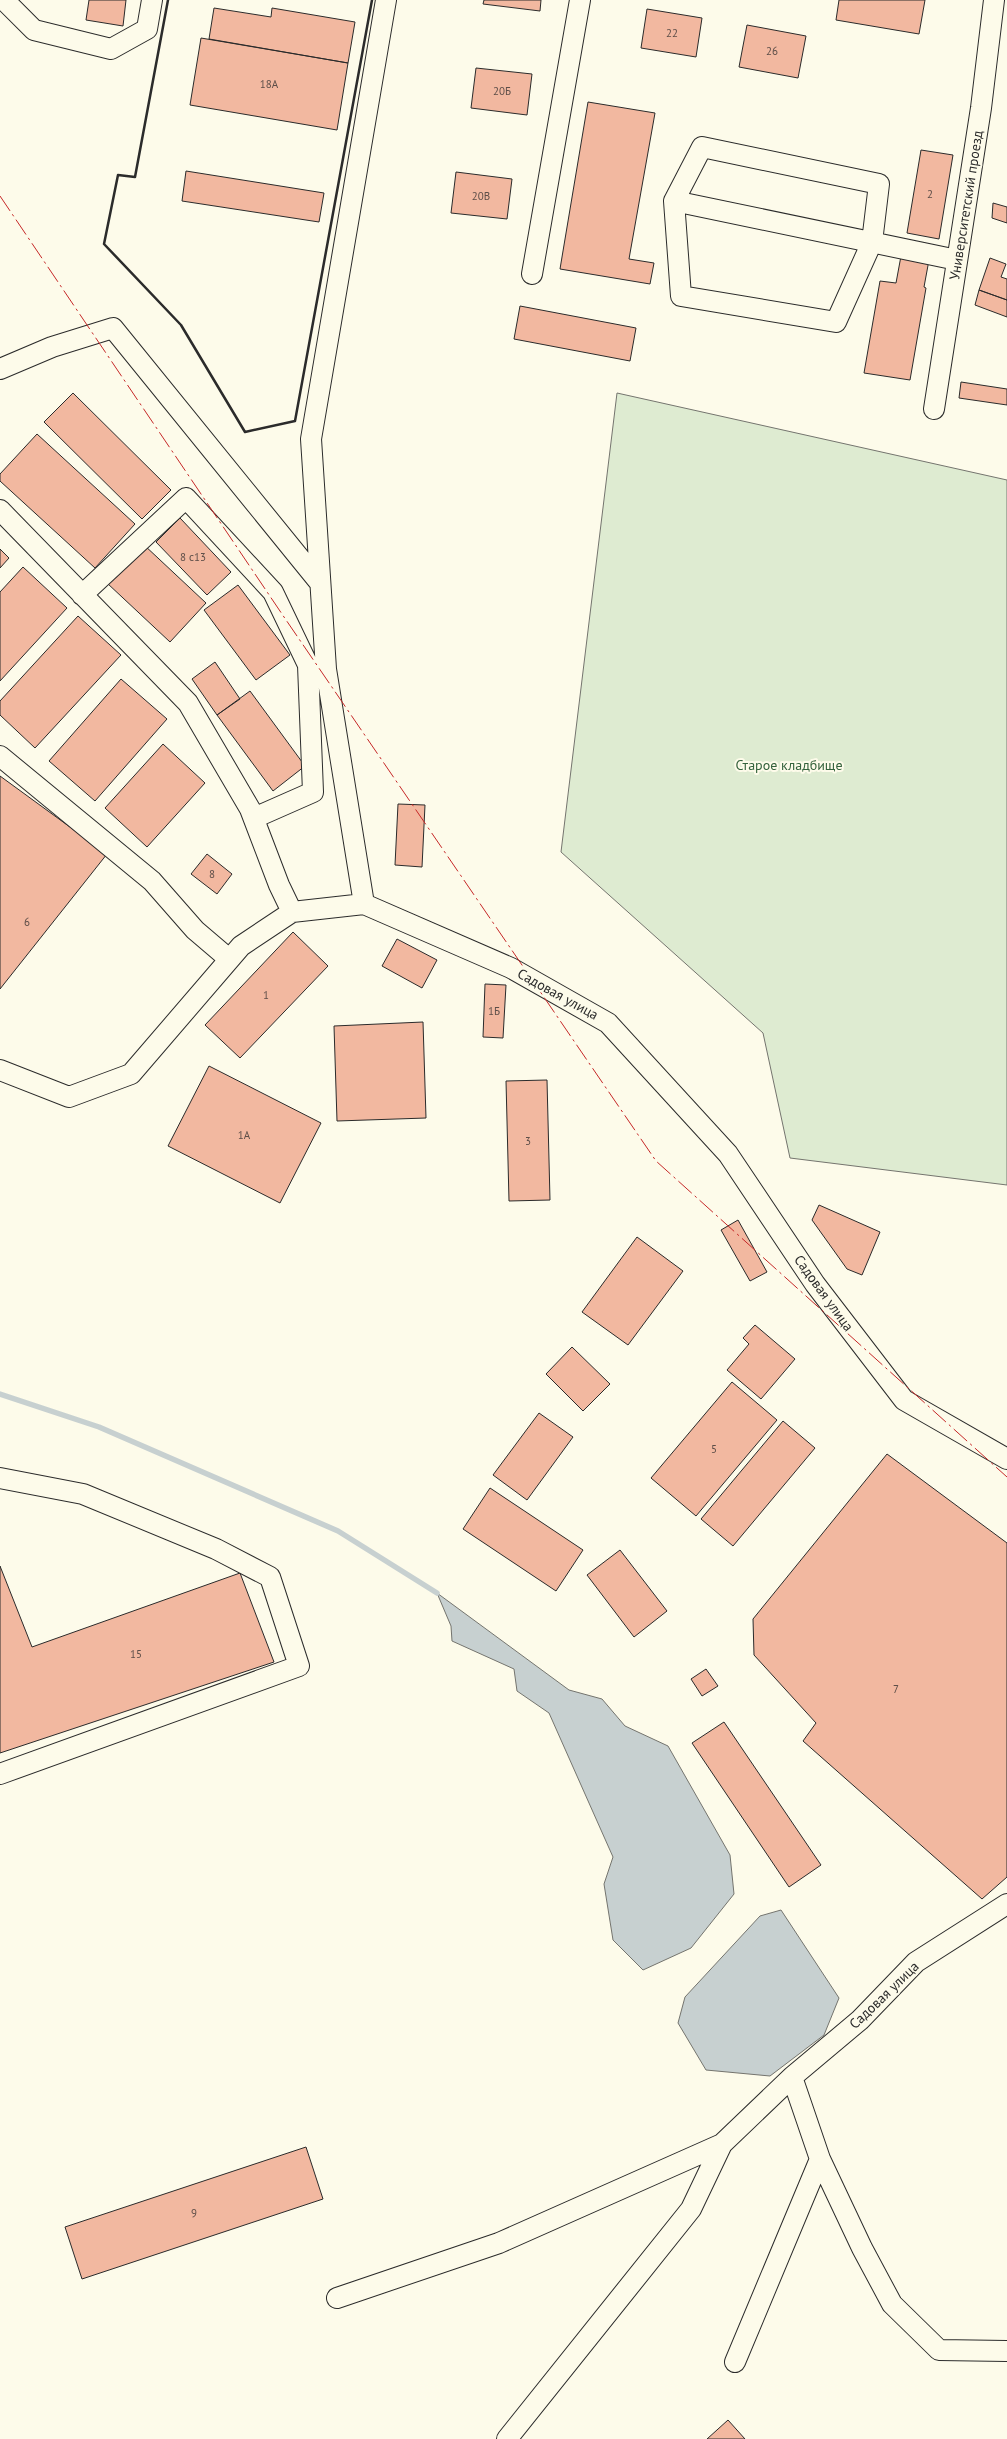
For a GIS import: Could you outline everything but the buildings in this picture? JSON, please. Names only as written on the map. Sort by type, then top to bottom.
[{"type":"street","points":[[4,0],[34,30],[111,49],[147,29],[152,0]]},
{"type":"street","points":[[364,904],[326,669],[311,439],[386,0]]},
{"type":"street","points":[[532,274],[580,0]]},
{"type":"street","name":"Университетский проезд","points":[[934,409],[980,108],[994,0]]},
{"type":"street","points":[[702,147],[879,184],[872,242],[836,322],[681,296],[674,201],[702,147]]},
{"type":"street","points":[[674,201],[957,260]]},
{"type":"street","points":[[0,369],[52,347],[114,328],[320,583]]},
{"type":"street","points":[[82,594],[186,498],[273,592],[308,665],[313,792],[254,818]]},
{"type":"street","points":[[0,510],[188,703],[254,818],[279,886],[292,912]]},
{"type":"street","points":[[0,756],[152,881],[195,930],[230,959]]},
{"type":"street","name":"Садовая улица","points":[[0,1070],[69,1097],[131,1074],[241,946],[292,912],[364,904],[511,968],[608,1023],[728,1154],[816,1284],[904,1400],[1007,1459]]},
{"type":"street","points":[[0,1478],[84,1494],[216,1549],[270,1577],[299,1666],[0,1774]]},
{"type":"street","name":"Садовая улица","points":[[722,2144],[792,2077],[860,2020],[916,1962],[1007,1904]]},
{"type":"street","points":[[792,2077],[820,2159],[862,2248],[892,2304],[939,2350],[1007,2350]]},
{"type":"street","points":[[337,2298],[499,2243],[722,2144]]},
{"type":"street","points":[[507,2439],[691,2209],[722,2144]]},
{"type":"street","points":[[735,2362],[820,2159]]},
{"type":"green space","name":"Старое кладбище","points":[[617,393],[1007,480],[1007,1185],[790,1158],[763,1033],[561,852]]},
{"type":"shaded area","points":[[437,1593],[569,1690],[602,1699],[625,1726],[668,1746],[730,1855],[734,1894],[691,1948],[643,1970],[613,1940],[604,1884],[613,1857],[549,1713],[517,1691],[514,1669],[452,1641],[451,1626]]},
{"type":"shaded area","points":[[781,1910],[839,1998],[824,2035],[770,2076],[706,2070],[678,2023],[685,1997],[760,1916]]},
{"type":"waterway","points":[[0,1394],[99,1427],[338,1531],[437,1593]]},
{"type":"wall","points":[[168,0],[135,177],[118,175],[104,244],[181,325],[245,432],[295,421],[372,0]]},
{"type":"power","points":[[0,196],[284,617],[656,1161],[1007,1477]]}]
